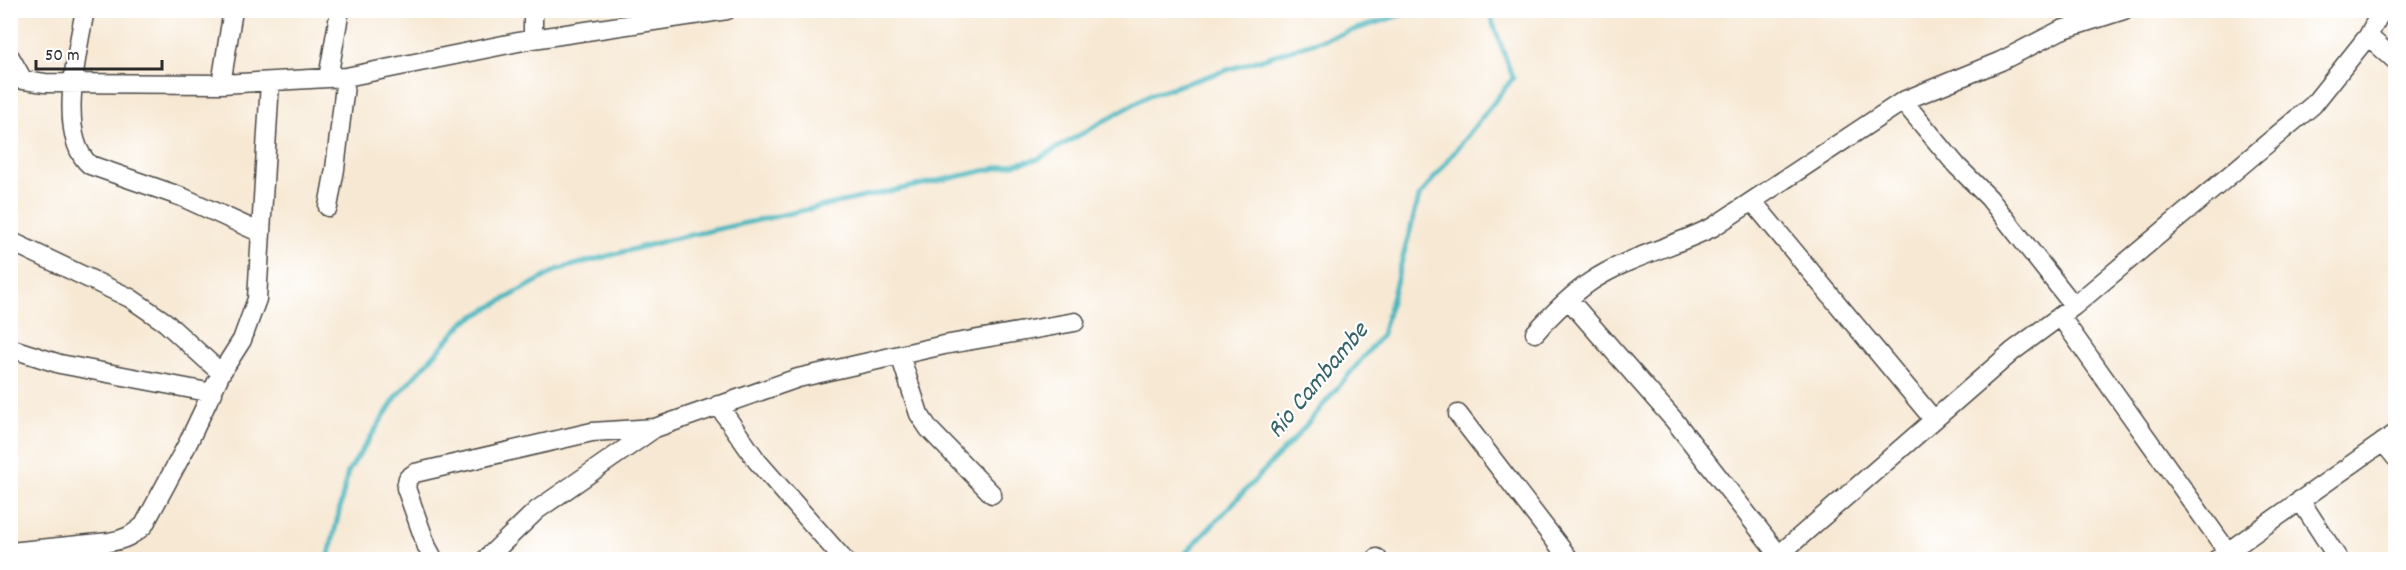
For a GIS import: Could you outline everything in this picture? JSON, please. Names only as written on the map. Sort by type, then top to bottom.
[{"type":"street","points":[[85,10],[72,83],[72,125],[83,159],[90,165],[182,197],[261,233]]},
{"type":"street","points":[[221,84],[233,10]]},
{"type":"street","points":[[328,207],[335,169],[340,10]]},
{"type":"street","points":[[533,10],[533,39]]},
{"type":"street","points":[[10,57],[17,79],[45,83],[270,82],[337,77],[662,15],[727,10]]},
{"type":"street","points":[[1535,333],[1590,282],[1641,257],[1682,242],[1713,227],[1903,101],[2001,61],[2061,30],[2124,10]]},
{"type":"street","points":[[1569,300],[1674,420],[1776,557],[2013,351],[2067,311],[2313,105],[2368,36],[2382,10]]},
{"type":"street","points":[[2368,36],[2396,61]]},
{"type":"street","points":[[10,552],[123,540],[144,525],[213,393],[221,373],[242,340],[257,299],[270,82]]},
{"type":"street","points":[[1903,101],[1958,166],[1989,198],[2067,311],[2222,555],[2389,438],[2396,458]]},
{"type":"street","points":[[1752,202],[1934,420]]},
{"type":"street","points":[[10,241],[130,298],[165,322],[221,373]]},
{"type":"street","points":[[485,560],[537,510],[655,428],[798,378],[944,345],[1075,322]]},
{"type":"street","points":[[10,348],[60,364],[213,393]]},
{"type":"street","points":[[900,355],[919,414],[929,429],[992,494]]},
{"type":"street","points":[[718,405],[758,461],[844,560]]},
{"type":"street","points":[[1458,414],[1570,560]]},
{"type":"street","points":[[434,560],[427,547],[406,488],[408,478],[415,473],[592,432],[655,428]]},
{"type":"street","points":[[2300,500],[2339,560]]},
{"type":"waterway","points":[[328,560],[348,472],[397,396],[464,322],[559,269],[668,240],[1038,159],[1149,95],[1416,10]]},
{"type":"waterway","name":"Rio Cambambe","points":[[1179,560],[1297,436],[1382,335],[1419,197],[1513,78],[1488,10]]}]
